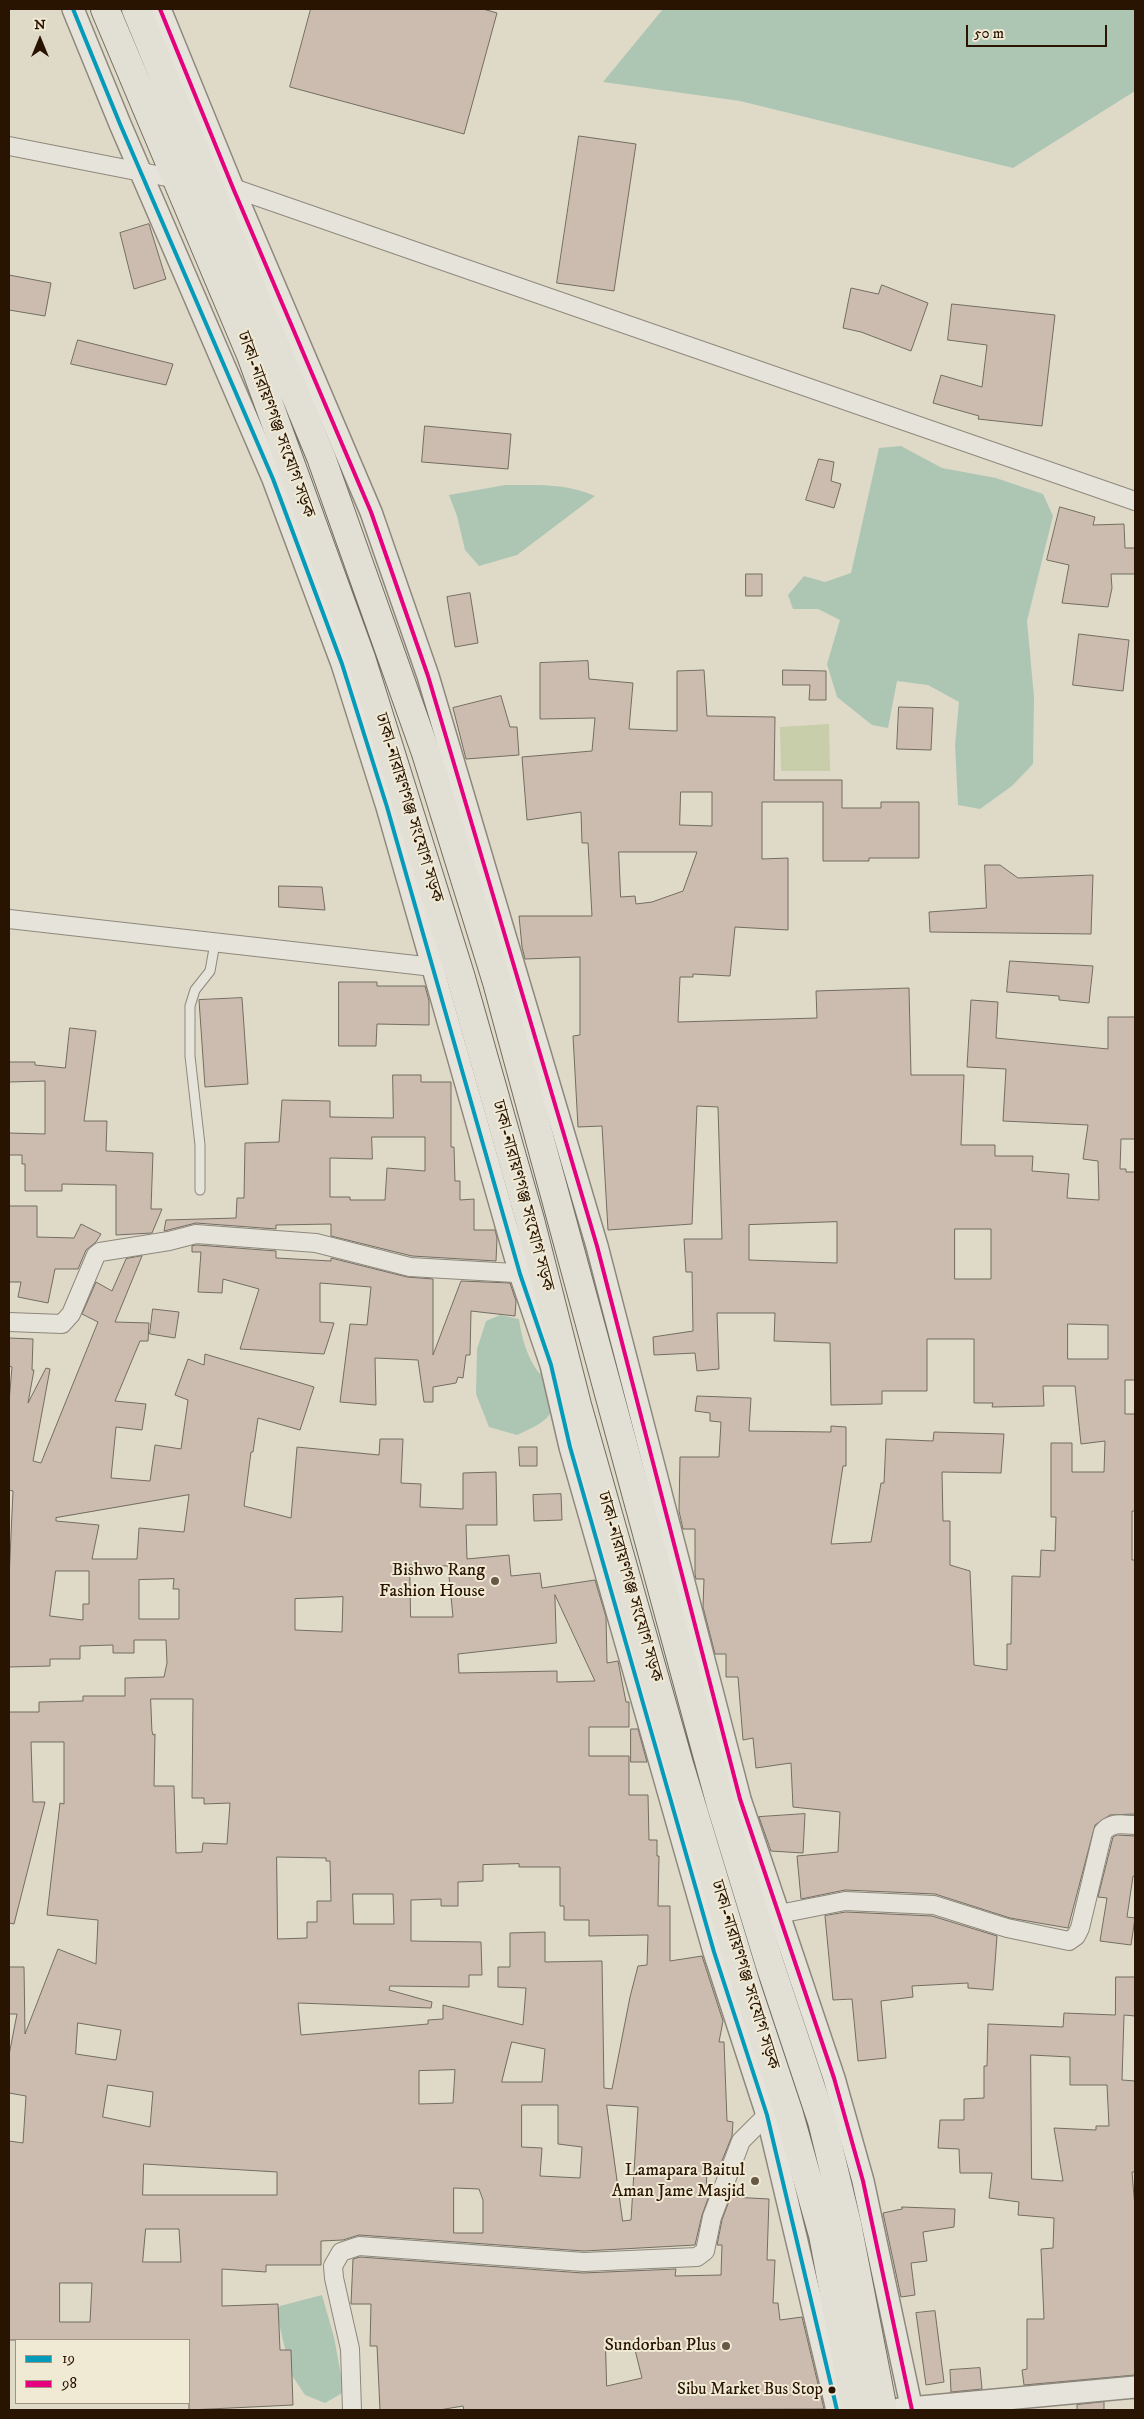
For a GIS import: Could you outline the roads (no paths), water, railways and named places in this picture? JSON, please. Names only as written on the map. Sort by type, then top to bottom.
[{"type":"main road","name":"ঢাকা-নারায়ণগঞ্জ সংযোগ সড়ক","points":[[105,9],[251,354],[360,658],[464,988],[532,1274],[579,1414],[670,1767],[695,1812],[747,1988],[789,2114],[823,2235],[856,2410]]},
{"type":"main road","name":"ঢাকা-নারায়ণগঞ্জ সংযোগ সড়ক","points":[[136,9],[222,189],[321,457],[426,753],[497,982],[718,1752],[721,1805],[769,1962],[822,2122],[847,2224],[883,2410]]},
{"type":"street","points":[[9,1322],[62,1324],[71,1314],[96,1255],[100,1252],[169,1241],[196,1234],[316,1243],[410,1267],[532,1274],[432,967],[387,807],[339,655],[273,478],[141,173],[73,9]]},
{"type":"street","points":[[160,9],[222,189],[1135,502]]},
{"type":"street","points":[[9,146],[177,179]]},
{"type":"street","points":[[9,919],[432,967]]},
{"type":"street","points":[[718,1752],[740,1799],[834,2078],[863,2181],[905,2409],[1135,2387]]},
{"type":"street","points":[[670,1767],[714,1952],[767,2115],[837,2410]]},
{"type":"street","points":[[779,1914],[845,1901],[934,1905],[1007,1928],[1069,1941],[1076,1936],[1080,1928],[1103,1832],[1108,1826],[1115,1824],[1135,1825]]},
{"type":"street","points":[[352,2410],[350,2349],[333,2266],[341,2252],[359,2246],[584,2262],[697,2257],[705,2252],[716,2202],[741,2141],[767,2115]]},
{"type":"lane","points":[[200,1190],[200,1145],[190,1056],[190,1006],[195,990],[210,972],[215,943]]},
{"type":"place","name":"Bishwo Rang Fashion House","points":[[495,1581]]},
{"type":"place","name":"Lamapara Baitul Aman Jame Masjid","points":[[755,2181]]},
{"type":"place","name":"Sundorban Plus","points":[[726,2346]]},
{"type":"place","name":"Sibu Market Bus Stop","points":[[832,2390]]}]
